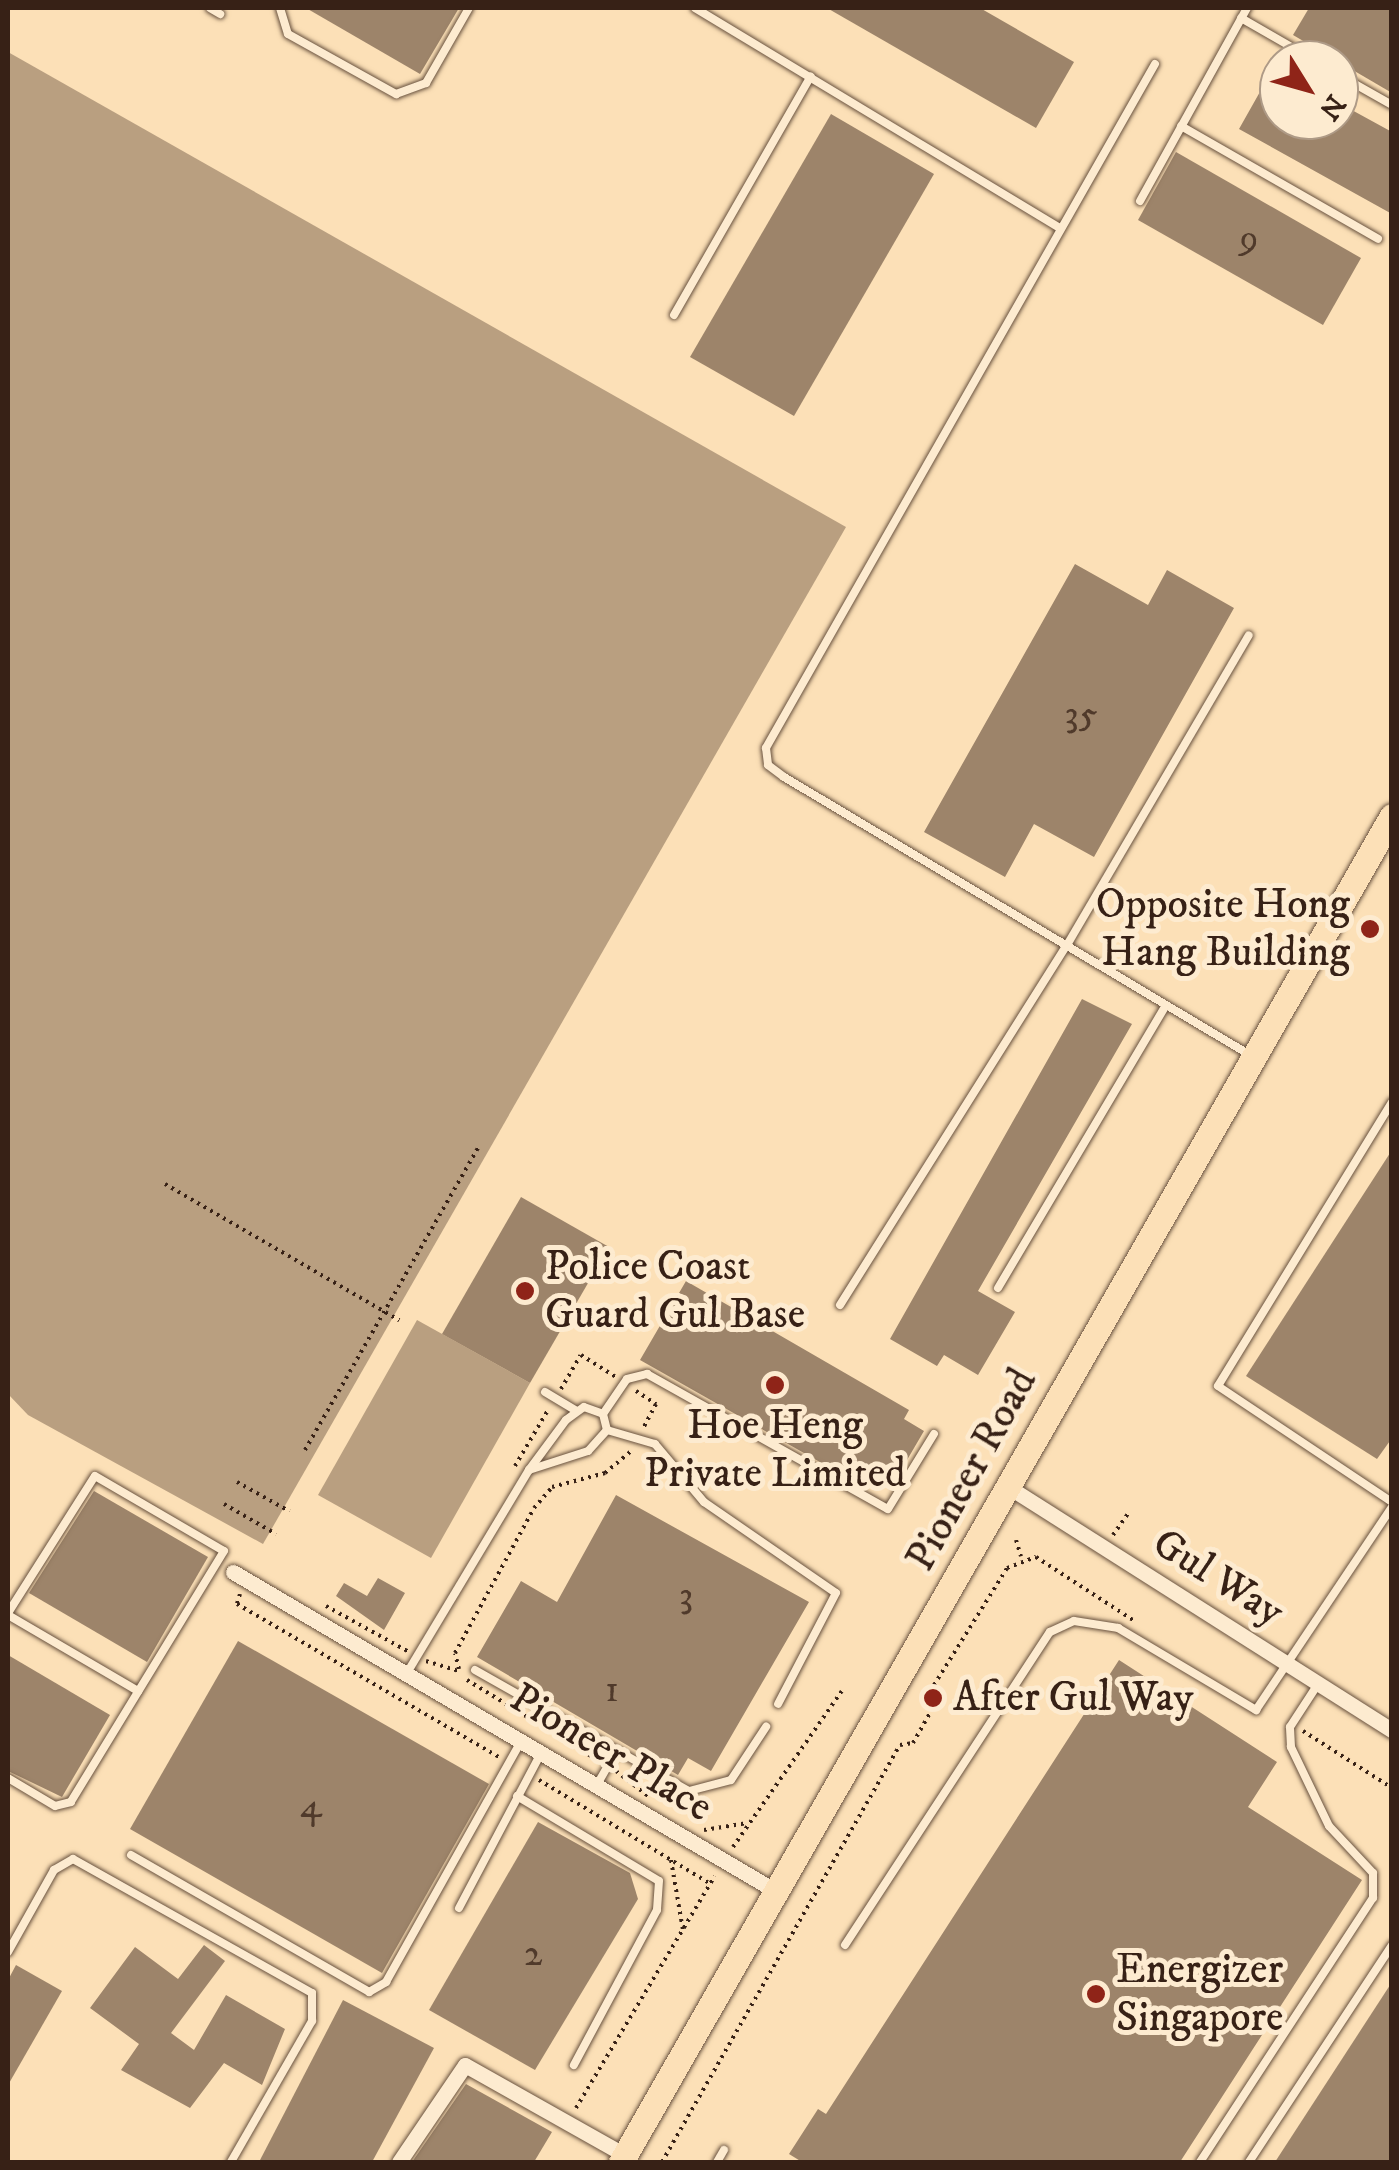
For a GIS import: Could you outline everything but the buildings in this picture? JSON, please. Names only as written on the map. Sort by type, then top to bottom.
[{"type":"main road","name":"Pioneer Road","points":[[623,2159],[780,1893],[1007,1486],[1392,816]]},
{"type":"street","name":"Gul Way","points":[[1007,1486],[1392,1730]]},
{"type":"street","name":"Pioneer Place","points":[[238,1576],[598,1782],[780,1893]]},
{"type":"street","points":[[399,2162],[450,2076],[477,2066],[568,2120],[623,2159]]},
{"type":"lane","points":[[210,8],[220,14]]},
{"type":"lane","points":[[280,8],[288,34],[396,94],[426,83],[468,8]]},
{"type":"lane","points":[[694,8],[1059,228]]},
{"type":"lane","points":[[1140,201],[1247,8]]},
{"type":"lane","points":[[1241,18],[1279,40]]},
{"type":"lane","points":[[1156,64],[1059,228],[766,748],[768,765],[784,777],[1254,1057]]},
{"type":"lane","points":[[674,315],[812,76]]},
{"type":"lane","points":[[1359,87],[1392,106]]},
{"type":"lane","points":[[1181,126],[1378,239]]},
{"type":"lane","points":[[840,1305],[1066,945],[1249,634]]},
{"type":"lane","points":[[998,1288],[1166,1004]]},
{"type":"lane","points":[[845,1945],[1058,1626],[1118,1628],[1246,1710],[1260,1707],[1392,1504],[1218,1386],[1392,1102]]},
{"type":"lane","points":[[607,1430],[603,1414],[624,1382],[647,1374],[884,1508],[892,1507],[934,1434]]},
{"type":"lane","points":[[545,1392],[576,1410],[603,1414]]},
{"type":"lane","points":[[407,1673],[529,1470],[576,1410]]},
{"type":"lane","points":[[607,1430],[639,1436],[666,1455],[704,1502],[836,1594],[778,1704]]},
{"type":"lane","points":[[529,1470],[588,1451],[607,1430]]},
{"type":"lane","points":[[8,1778],[54,1806],[68,1806],[218,1563],[218,1545],[94,1476],[8,1614],[138,1691]]},
{"type":"lane","points":[[218,1563],[238,1576]]},
{"type":"lane","points":[[475,1670],[701,1792],[731,1780],[766,1727]]},
{"type":"lane","points":[[1200,2162],[1366,1912],[1376,1884],[1329,1826],[1292,1748],[1292,1724],[1318,1684]]},
{"type":"lane","points":[[131,1855],[368,1992],[386,1982],[522,1739]]},
{"type":"lane","points":[[459,1908],[542,1750]]},
{"type":"lane","points":[[598,1782],[617,1750]]},
{"type":"lane","points":[[517,1796],[659,1881],[658,1910],[574,2064]]},
{"type":"lane","points":[[8,1952],[54,1870],[73,1859],[312,1993],[312,2021],[231,2162]]},
{"type":"lane","points":[[1249,2162],[1392,1945]]},
{"type":"lane","points":[[717,2162],[724,2150]]},
{"type":"path","points":[[305,1450],[480,1146]]},
{"type":"path","points":[[166,1184],[399,1320]]},
{"type":"path","points":[[506,1481],[582,1355],[656,1404],[620,1465],[552,1488],[534,1508],[455,1653],[459,1669],[470,1684],[608,1766],[653,1799]]},
{"type":"path","points":[[238,1482],[289,1512]]},
{"type":"path","points":[[224,1504],[276,1534]]},
{"type":"path","points":[[1101,1527],[1115,1536],[1129,1512]]},
{"type":"path","points":[[1016,1540],[1021,1556]]},
{"type":"path","points":[[662,2162],[900,1745],[913,1743],[934,1706],[934,1685],[998,1578],[1021,1556],[1036,1556],[1149,1630]]},
{"type":"path","points":[[238,1576],[237,1604],[509,1762]]},
{"type":"path","points":[[320,1602],[445,1672],[459,1669]]},
{"type":"path","points":[[406,1650],[412,1640]]},
{"type":"path","points":[[727,1858],[697,1832],[747,1823],[754,1826],[842,1691]]},
{"type":"path","points":[[1292,1724],[1392,1788]]},
{"type":"path","points":[[531,1775],[710,1884]]},
{"type":"path","points":[[568,2120],[747,1823]]},
{"type":"path","points":[[671,1860],[683,1932]]},
{"type":"shaded area","points":[[8,52],[846,527],[263,1544],[28,1415],[8,1394]]},
{"type":"shaded area","points":[[417,1320],[530,1383],[431,1558],[318,1495]]},
{"type":"place","name":"Opposite Hong Hang Building","points":[[1370,929]]},
{"type":"place","name":"Police Coast Guard Gul Base","points":[[525,1291]]},
{"type":"place","name":"Hoe Heng Private Limited","points":[[775,1385]]},
{"type":"place","name":"After Gul Way","points":[[933,1698]]},
{"type":"place","name":"Energizer Singapore","points":[[1096,1994]]}]
